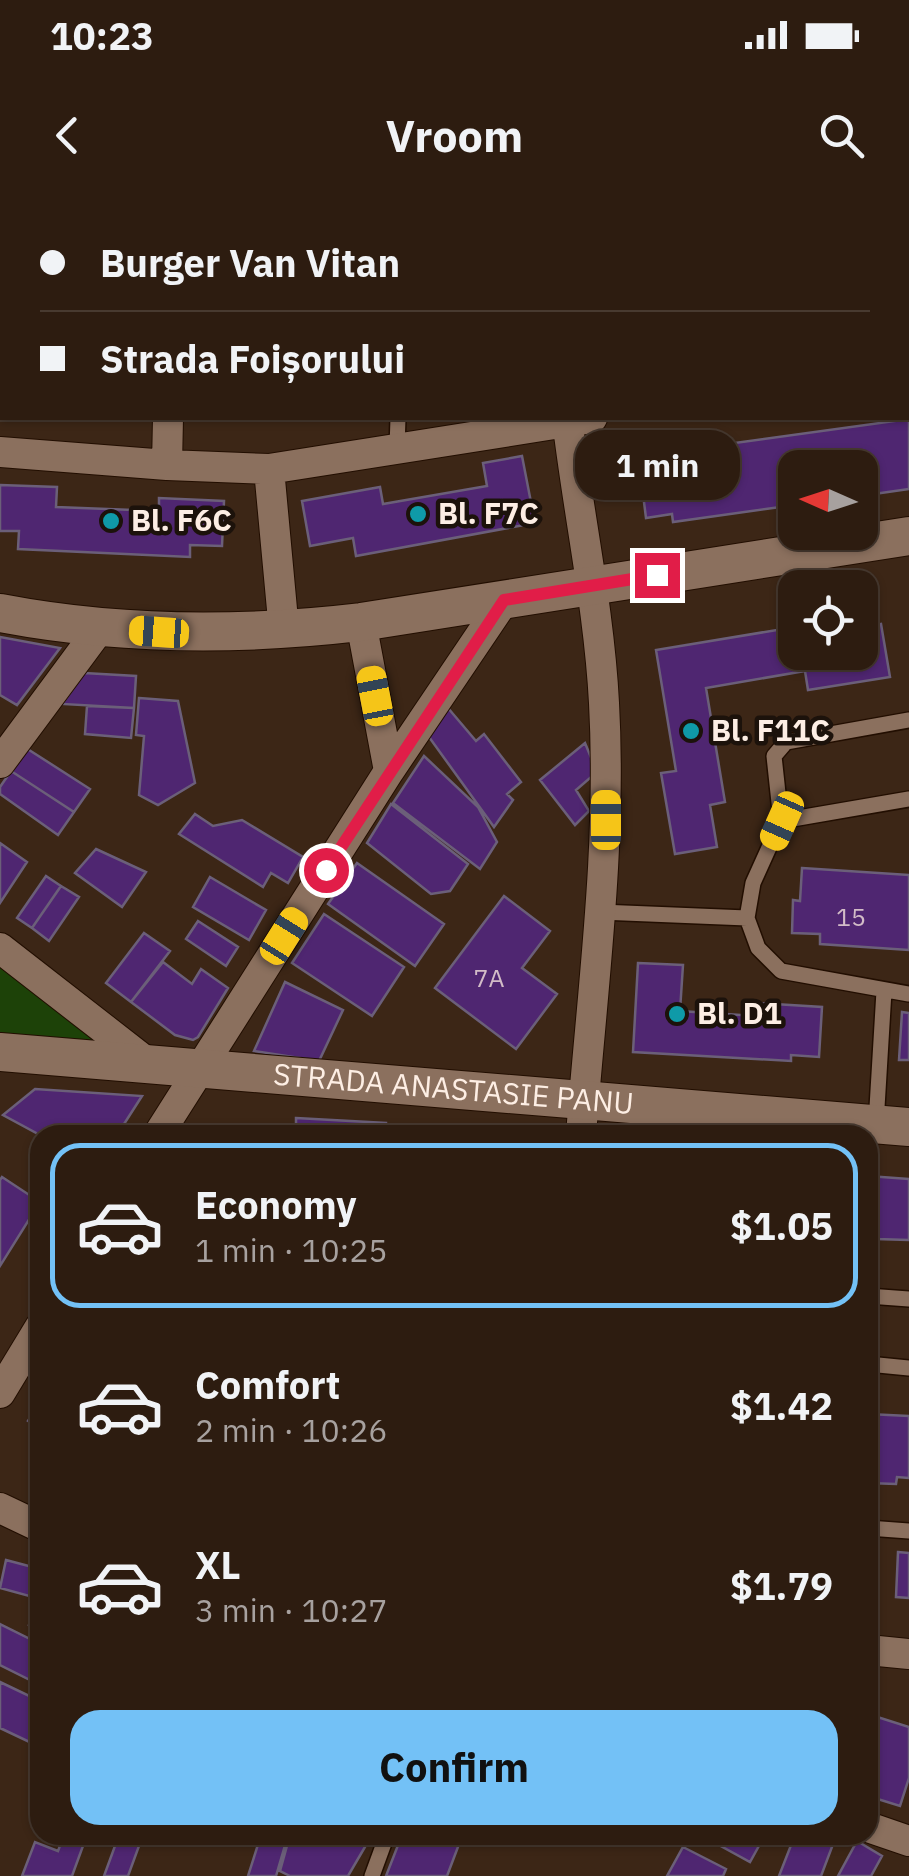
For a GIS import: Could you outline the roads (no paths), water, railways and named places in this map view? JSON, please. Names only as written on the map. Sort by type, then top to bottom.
[{"type":"street","points":[[166,465],[168,420]]},
{"type":"street","points":[[0,452],[269,469],[570,420]]},
{"type":"street","points":[[576,420],[606,748],[606,820],[582,1118]]},
{"type":"street","points":[[269,469],[284,631]]},
{"type":"street","points":[[0,614],[100,628],[284,631],[909,536]]},
{"type":"street","points":[[169,1125],[200,1068],[504,600]]},
{"type":"street","points":[[361,622],[390,771]]},
{"type":"street","points":[[0,764],[100,628]]},
{"type":"street","points":[[0,948],[149,1064]]},
{"type":"street","name":"STRADA ANASTASIE PANU","points":[[0,1052],[200,1068],[582,1118],[892,1125]]},
{"type":"street","points":[[0,1393],[30,1344]]},
{"type":"street","points":[[0,1508],[30,1523]]},
{"type":"street","points":[[878,1651],[909,1654]]},
{"type":"street","points":[[878,1830],[909,1841]]},
{"type":"lane","points":[[396,448],[398,420]]},
{"type":"lane","points":[[909,720],[786,742],[778,748],[774,756],[782,821],[754,882],[748,918],[758,948],[780,972],[909,994]]},
{"type":"lane","points":[[782,821],[909,799]]},
{"type":"lane","points":[[600,912],[748,918]]},
{"type":"lane","points":[[884,991],[892,1125]]},
{"type":"lane","points":[[878,1297],[909,1299]]},
{"type":"lane","points":[[878,1365],[909,1368]]},
{"type":"lane","points":[[878,1529],[909,1531]]},
{"type":"lane","points":[[372,1876],[383,1845]]},
{"type":"place","name":"Bl. F7C","points":[[418,514]]},
{"type":"place","name":"Bl. F6C","points":[[111,521]]},
{"type":"place","name":"Bl. F11C","points":[[691,731]]},
{"type":"place","name":"Bl. D1","points":[[677,1014]]}]
